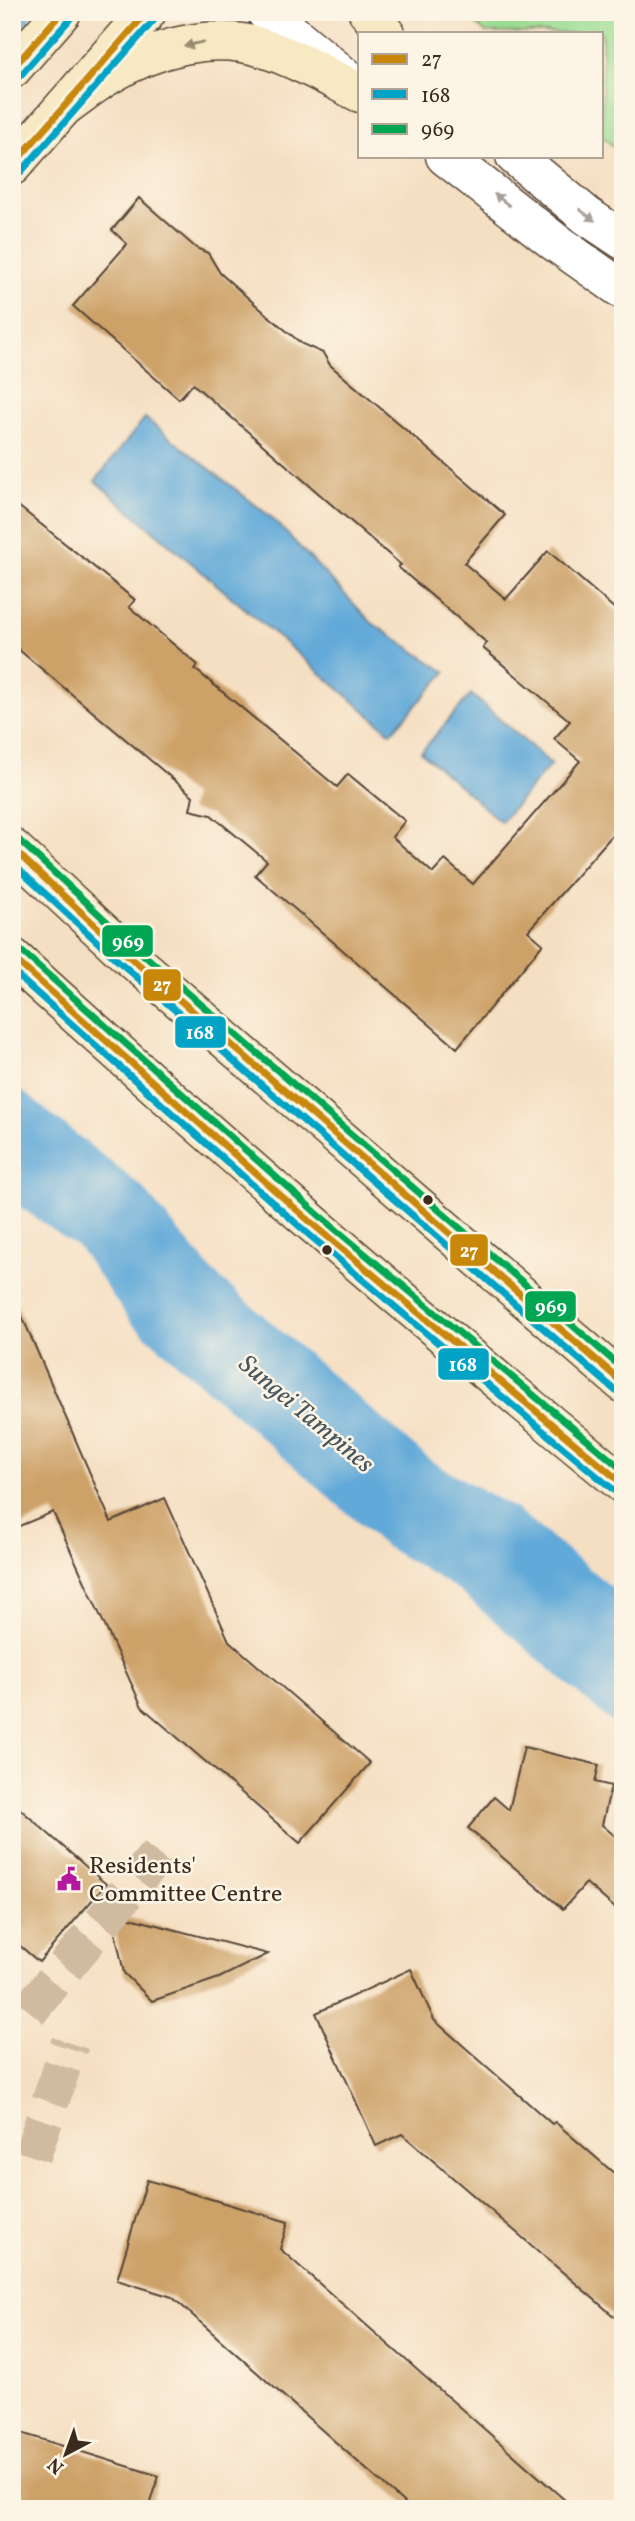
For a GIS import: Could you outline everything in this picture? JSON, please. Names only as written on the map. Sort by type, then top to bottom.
[{"type":"main road","points":[[12,69],[62,12]]},
{"type":"main road","points":[[12,166],[147,12]]},
{"type":"main road","points":[[368,12],[382,32]]},
{"type":"main road","points":[[65,106],[109,75],[130,65],[190,44],[223,40],[261,47],[358,90]]},
{"type":"main road","points":[[12,848],[123,951],[623,1383]]},
{"type":"main road","points":[[12,957],[108,1044],[495,1380],[623,1484]]},
{"type":"street","points":[[266,12],[358,89]]},
{"type":"street","points":[[354,12],[382,32]]},
{"type":"street","points":[[448,158],[555,242],[623,290]]},
{"type":"street","points":[[517,158],[587,216],[623,240]]},
{"type":"green space","points":[[463,12],[623,12],[623,155],[604,138],[604,32],[485,32]]},
{"type":"water","points":[[145,418],[272,518],[372,623],[446,672],[391,733],[95,481]]},
{"type":"water","points":[[471,694],[551,764],[501,822],[421,752]]},
{"type":"building","points":[[139,198],[196,248],[208,253],[220,273],[265,313],[302,344],[323,353],[330,365],[505,515],[464,563],[506,599],[548,551],[623,616],[623,823],[528,931],[543,944],[457,1048],[255,875],[267,861],[211,815],[190,810],[193,796],[12,644],[12,501],[135,600],[129,607],[198,665],[195,669],[337,787],[348,774],[405,821],[392,837],[433,873],[445,860],[473,884],[580,761],[554,739],[570,721],[483,648],[487,643],[398,567],[401,565],[193,384],[179,399],[73,306],[127,244],[112,230]]},
{"type":"building","points":[[12,1293],[111,1522],[165,1498],[229,1641],[370,1763],[300,1843],[142,1707],[53,1512],[12,1529]]},
{"type":"building","points":[[524,1747],[599,1765],[595,1782],[611,1786],[602,1825],[623,1843],[623,1915],[586,1883],[563,1909],[468,1828],[494,1797],[509,1810]]},
{"type":"building","points":[[12,1802],[106,1884],[39,1962],[12,1939]]},
{"type":"building","points":[[111,1913],[268,1954],[219,1978],[152,2001],[124,1973]]},
{"type":"building","points":[[411,1969],[434,2020],[552,2124],[555,2122],[623,2181],[623,2324],[402,2134],[376,2146],[316,2013]]},
{"type":"building","points":[[147,2180],[288,2222],[280,2249],[575,2509],[411,2509],[172,2297],[117,2280]]},
{"type":"building","points":[[18,2432],[159,2476],[149,2509],[12,2509],[12,2451]]},
{"type":"waterway","points":[[12,1107],[128,1200],[196,1282],[421,1477],[506,1525],[623,1621]]},
{"type":"waterway","name":"Sungei Tampines","points":[[12,1139],[177,1279],[233,1351],[415,1505],[494,1555],[623,1665]]},
{"type":"waterway","points":[[12,1178],[93,1235],[146,1311],[396,1531],[467,1573],[623,1707]]},
{"type":"tunnel","points":[[29,2011],[158,1854]]},
{"type":"tunnel","points":[[32,2156],[70,2043]]},
{"type":"transit line","name":"27","points":[[12,69],[62,12]]},
{"type":"transit line","name":"27","points":[[12,166],[147,12]]},
{"type":"transit line","name":"168","points":[[20,76],[70,19]]},
{"type":"transit line","name":"168","points":[[20,173],[155,19]]},
{"type":"transit line","name":"969","points":[[19,840],[130,943],[623,1369]]},
{"type":"transit line","name":"27","points":[[12,848],[123,951],[623,1383]]},
{"type":"transit line","name":"168","points":[[12,863],[116,959],[616,1391]]},
{"type":"transit line","name":"969","points":[[19,949],[321,1217],[623,1470]]},
{"type":"transit line","name":"27","points":[[12,957],[314,1225],[623,1484]]},
{"type":"transit line","name":"168","points":[[12,971],[307,1233],[616,1492]]},
{"type":"place","name":"Residents' Committee Centre","points":[[69,1879]]}]
